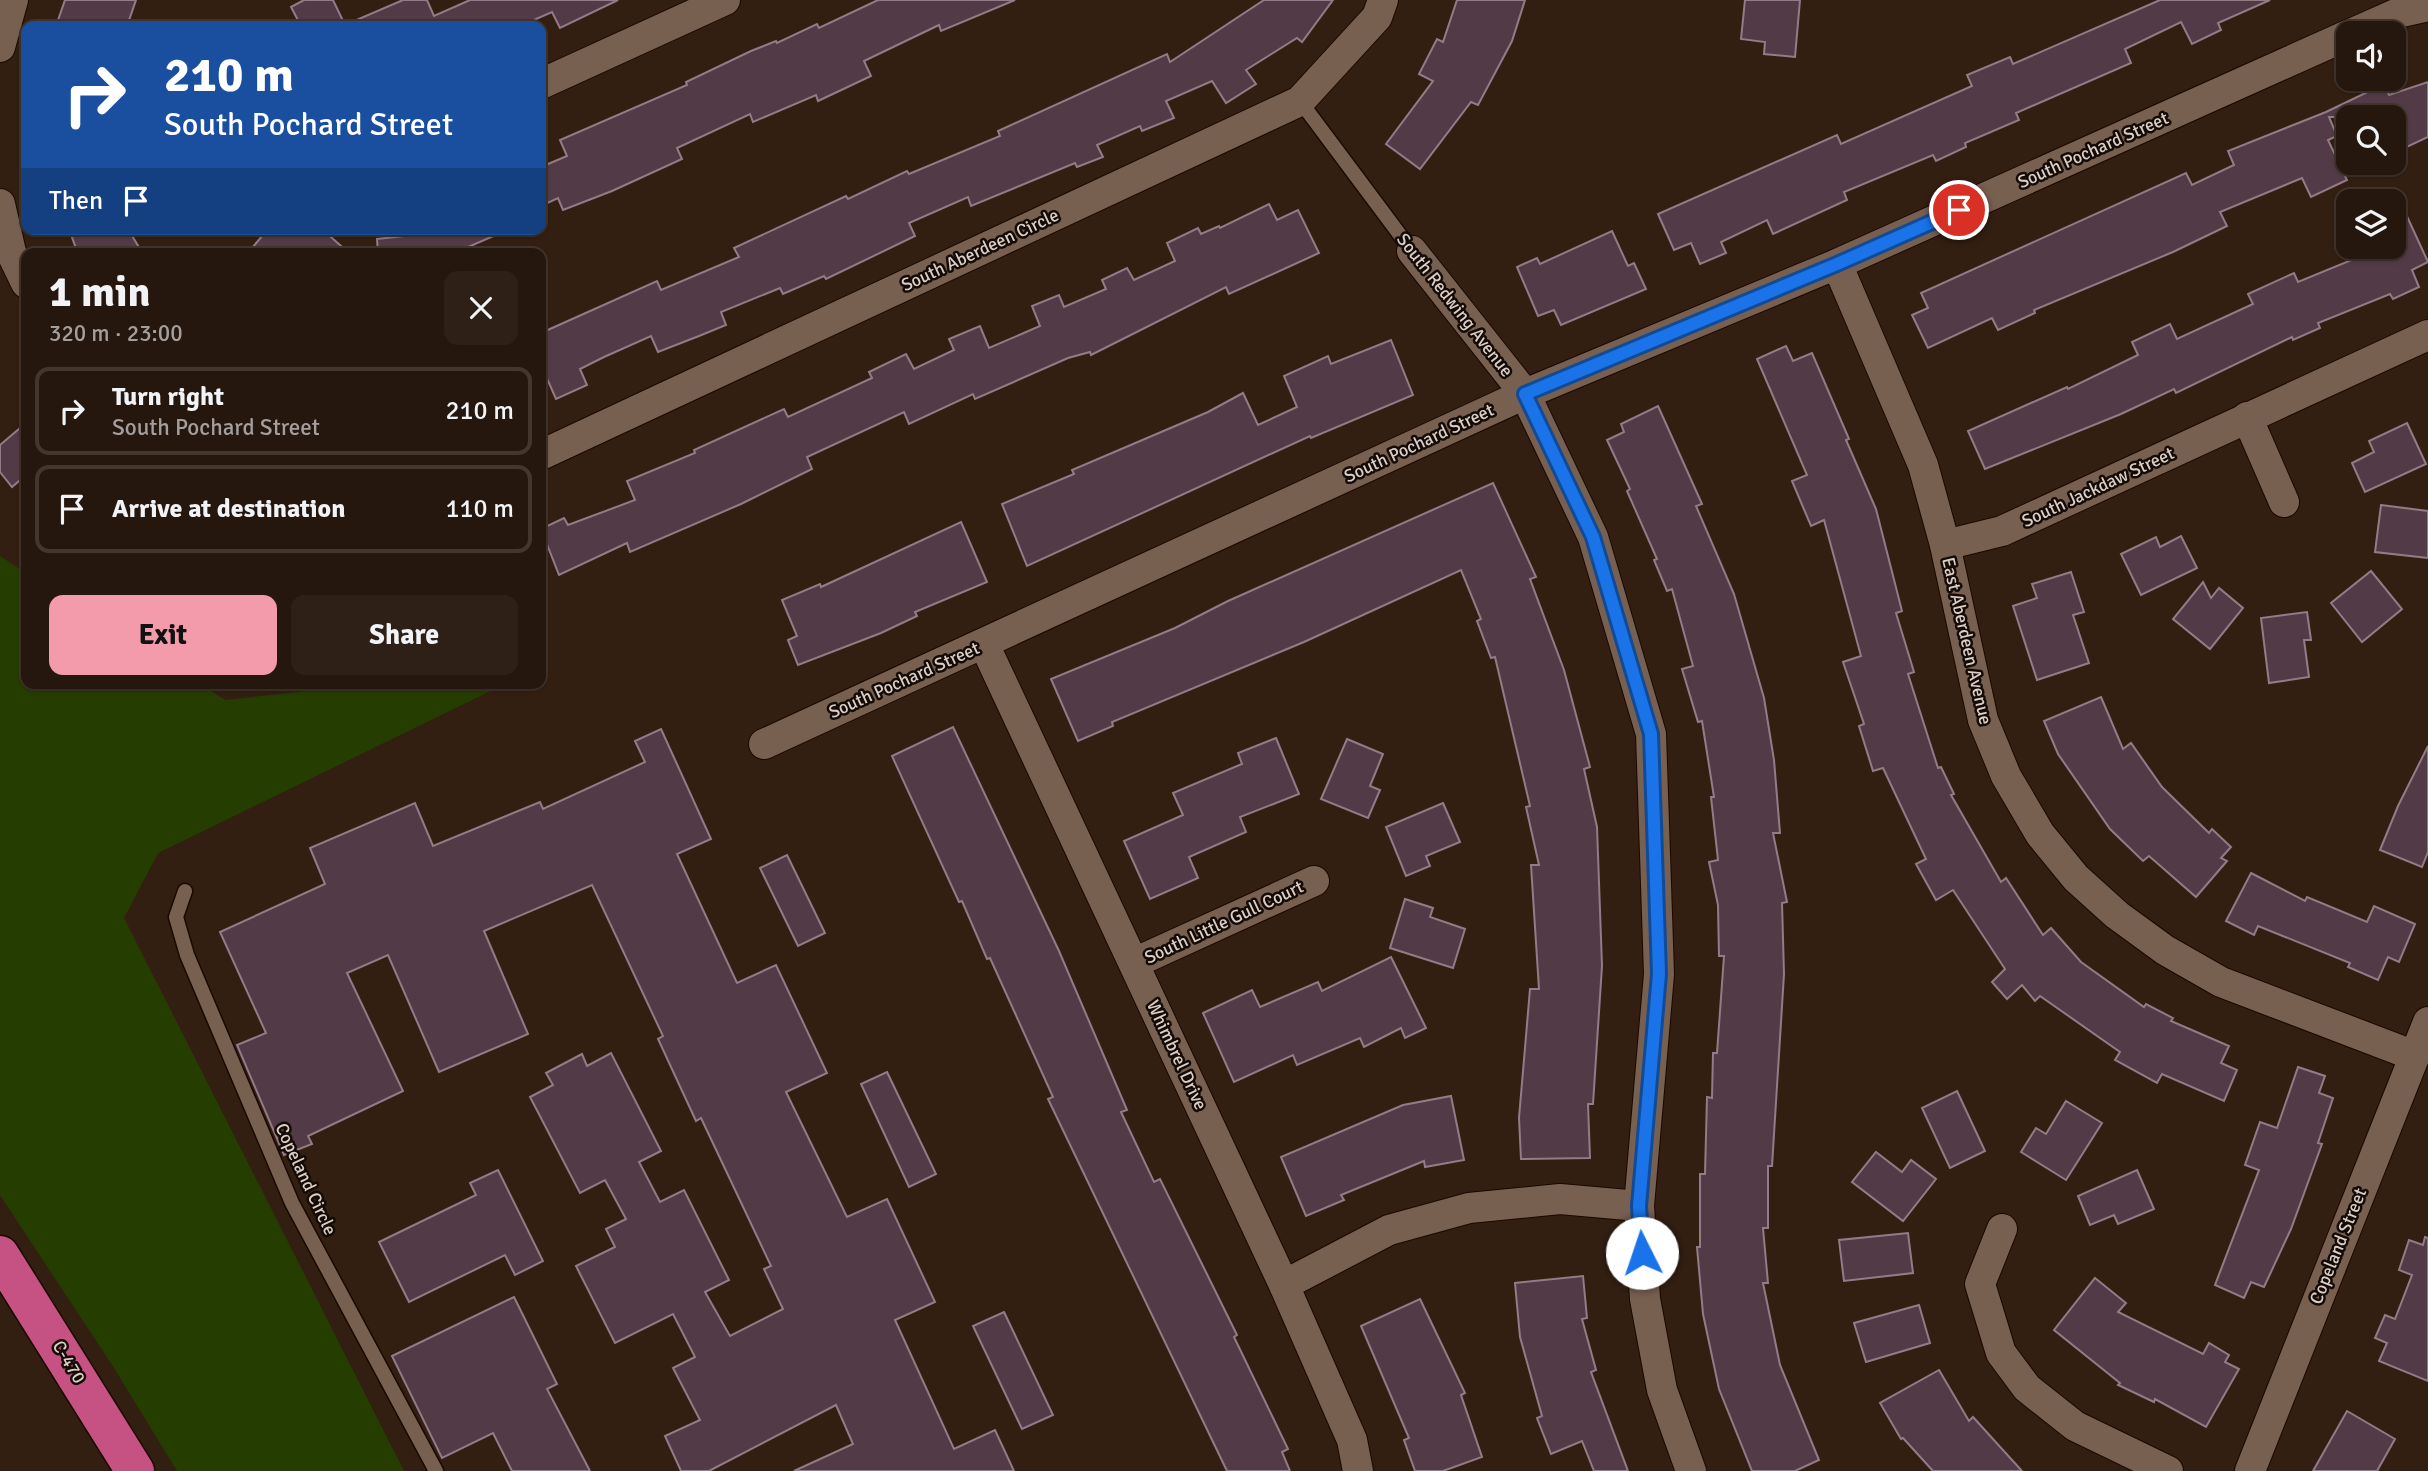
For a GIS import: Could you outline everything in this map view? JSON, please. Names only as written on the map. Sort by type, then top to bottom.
[{"type":"highway","name":"C-470","points":[[0,1255],[135,1471]]},
{"type":"street","points":[[0,47],[13,0]]},
{"type":"street","points":[[546,82],[725,0]]},
{"type":"street","name":"South Aberdeen Circle","points":[[546,453],[1300,101],[1377,18],[1383,0]]},
{"type":"street","name":"South Pochard Street","points":[[2380,21],[2398,13],[2428,6]]},
{"type":"street","name":"South Pochard Street","points":[[764,744],[1525,394],[1837,264],[2336,41]]},
{"type":"street","points":[[0,204],[11,253],[21,273]]},
{"type":"street","name":"South Redwing Avenue","points":[[1412,251],[1525,394],[1593,537],[1651,734],[1659,974],[1639,1206],[1645,1299],[1662,1390],[1691,1471]]},
{"type":"street","name":"East Aberdeen Avenue","points":[[1837,264],[1923,465],[1945,545],[1983,720],[2006,776],[2040,834],[2076,878],[2117,915],[2165,950],[2221,982],[2415,1056]]},
{"type":"street","name":"South Jackdaw Street","points":[[1945,545],[2002,531],[2428,335]]},
{"type":"street","points":[[2247,417],[2284,502]]},
{"type":"street","name":"Whimbrel Drive","points":[[984,644],[1284,1285],[1352,1440],[1358,1471]]},
{"type":"street","name":"South Little Gull Court","points":[[1134,964],[1314,881]]},
{"type":"street","name":"Copeland Street","points":[[2249,1471],[2428,1022]]},
{"type":"street","points":[[1284,1285],[1389,1230],[1469,1208],[1560,1199],[1639,1206]]},
{"type":"street","points":[[2002,1229],[1980,1284],[2001,1353],[2027,1388],[2075,1426],[2168,1471]]},
{"type":"lane","name":"South Redwing Avenue","points":[[1300,101],[1412,251]]},
{"type":"lane","name":"Copeland Circle","points":[[185,891],[176,918],[187,955],[292,1203],[436,1471]]},
{"type":"green space","points":[[0,556],[21,570],[21,689],[208,689],[225,700],[326,689],[495,689],[158,853],[124,918],[404,1471],[177,1471],[114,1368],[0,1195]]},
{"type":"building","points":[[65,0],[136,0],[129,21],[58,21]]},
{"type":"building","points":[[304,0],[333,0],[343,21],[298,21],[291,7]]},
{"type":"building","points":[[403,0],[427,0],[434,16],[470,0],[618,0],[560,28],[552,12],[531,21],[354,21]]},
{"type":"building","points":[[878,0],[1015,0],[941,31],[939,25],[864,61],[871,76],[818,101],[816,95],[753,122],[750,114],[677,148],[682,159],[612,191],[563,210],[558,198],[546,204],[546,165],[567,156],[560,140],[687,85],[686,82],[751,51],[776,41],[777,43],[817,24],[819,28]]},
{"type":"building","points":[[1264,0],[1333,0],[1302,42],[1297,38],[1246,70],[1256,84],[1226,103],[1212,81],[1166,101],[1174,118],[1142,131],[1140,126],[1097,145],[1103,157],[1077,167],[1075,163],[971,206],[968,197],[909,223],[915,236],[826,279],[824,276],[783,294],[780,288],[721,312],[726,325],[699,336],[658,352],[651,336],[580,369],[587,385],[556,399],[546,376],[546,331],[657,281],[661,290],[739,257],[734,248],[846,196],[848,199],[907,171],[909,174],[1000,136],[998,131],[1167,54],[1170,62]]},
{"type":"building","points":[[1457,0],[1525,0],[1512,41],[1478,105],[1471,102],[1420,169],[1386,144],[1433,81],[1419,74],[1437,39],[1443,42]]},
{"type":"building","points":[[1745,0],[1800,0],[1795,57],[1764,54],[1765,42],[1741,39]]},
{"type":"building","points":[[2160,0],[2270,0],[2218,23],[2221,30],[2192,44],[2181,22],[2125,49],[2131,63],[2016,113],[2019,120],[1965,143],[1966,147],[1936,161],[1933,155],[1844,192],[1847,200],[1773,234],[1767,220],[1721,242],[1726,253],[1700,264],[1691,243],[1674,250],[1658,214],[1837,135],[1841,144],[1972,86],[1967,75],[2010,57],[2013,64]]},
{"type":"building","points":[[2428,82],[2428,137],[2406,147],[2406,105],[2340,105],[2370,91],[2387,91],[2389,95]]},
{"type":"building","points":[[2336,107],[2336,117],[2329,117],[2336,136],[2328,140],[2336,157],[2336,175],[2345,175],[2347,180],[2311,197],[2302,178],[2220,212],[2227,226],[2173,252],[2034,310],[2035,313],[1998,330],[1992,318],[1928,348],[1912,315],[1928,308],[1921,293],[2186,173],[2192,185],[2234,165],[2228,151]]},
{"type":"building","points":[[1269,204],[1277,220],[1298,210],[1319,253],[1229,294],[1226,287],[1091,355],[1090,352],[1068,358],[975,399],[973,394],[909,424],[904,412],[807,457],[812,469],[741,504],[630,552],[627,543],[559,575],[546,542],[546,527],[564,518],[568,525],[635,500],[627,481],[695,453],[694,450],[784,409],[788,417],[872,378],[869,372],[906,354],[914,369],[954,350],[949,339],[980,326],[989,348],[1040,326],[1032,306],[1059,295],[1064,307],[1106,289],[1102,280],[1127,268],[1134,280],[1175,261],[1167,243],[1198,228],[1201,234],[1219,226],[1220,228]]},
{"type":"building","points":[[2406,214],[2428,262],[2412,270],[2419,287],[2393,299],[2390,294],[2318,323],[2320,328],[2293,340],[2292,337],[2176,393],[2174,389],[2121,414],[1985,469],[1968,431],[2067,387],[2068,389],[2138,355],[2132,342],[2170,324],[2177,339],[2253,304],[2248,294],[2294,273],[2298,282],[2354,259],[2406,259]]},
{"type":"building","points":[[1612,231],[1628,266],[1634,263],[1646,289],[1561,325],[1554,310],[1538,316],[1517,267],[1537,258],[1540,264]]},
{"type":"building","points":[[71,235],[132,235],[139,248],[76,248]]},
{"type":"building","points":[[263,235],[329,235],[343,248],[252,248]]},
{"type":"building","points":[[415,235],[496,235],[466,248],[378,248],[377,239]]},
{"type":"building","points":[[1391,340],[1413,395],[1311,438],[1310,436],[1027,566],[1002,504],[1074,474],[1072,470],[1208,412],[1243,393],[1258,425],[1297,407],[1284,376],[1328,356],[1331,364]]},
{"type":"building","points":[[1786,346],[1793,361],[1812,353],[1849,439],[1846,440],[1876,509],[1902,611],[1896,613],[1914,672],[1908,674],[1938,768],[1941,767],[1954,794],[1951,795],[2001,882],[2006,878],[2043,935],[2051,928],[2081,962],[2144,1007],[2146,1004],[2173,1018],[2171,1021],[2229,1046],[2221,1063],[2237,1070],[2224,1101],[2162,1074],[2157,1083],[2115,1060],[2120,1052],[2040,996],[2035,1001],[2022,985],[2007,999],[1992,982],[2005,969],[1953,890],[1936,900],[1916,864],[1926,859],[1883,768],[1873,771],[1859,726],[1864,724],[1843,662],[1861,656],[1824,520],[1811,526],[1792,481],[1807,475],[1757,359]]},
{"type":"building","points":[[1658,406],[1702,504],[1696,506],[1734,594],[1764,698],[1774,760],[1780,833],[1773,833],[1787,902],[1782,903],[1784,974],[1772,1166],[1768,1166],[1768,1228],[1763,1228],[1768,1283],[1763,1283],[1780,1365],[1819,1460],[1795,1471],[1752,1471],[1719,1389],[1703,1314],[1697,1247],[1700,1247],[1700,1174],[1705,1174],[1707,1097],[1712,1098],[1713,1053],[1717,1053],[1724,956],[1719,956],[1718,905],[1709,862],[1718,860],[1711,797],[1714,797],[1702,721],[1698,722],[1682,669],[1693,666],[1672,589],[1667,591],[1654,560],[1657,559],[1627,491],[1630,489],[1607,440],[1624,432],[1621,424]]},
{"type":"building","points":[[2407,423],[2426,464],[2365,492],[2352,463],[2374,452],[2369,441]]},
{"type":"building","points":[[21,427],[21,479],[12,487],[0,472],[0,445]]},
{"type":"building","points":[[1493,483],[1536,577],[1530,579],[1564,670],[1590,767],[1584,769],[1597,827],[1602,966],[1593,1104],[1588,1104],[1590,1158],[1521,1159],[1519,1118],[1530,989],[1539,989],[1531,865],[1539,865],[1526,807],[1530,806],[1495,657],[1491,658],[1477,621],[1481,619],[1461,570],[1304,642],[1112,722],[1113,726],[1078,741],[1051,679],[1175,628],[1228,601]]},
{"type":"building","points":[[2381,505],[2428,511],[2428,558],[2375,552]]},
{"type":"building","points":[[961,522],[987,582],[915,612],[917,616],[881,633],[798,665],[788,640],[797,636],[782,600],[820,584],[821,587]]},
{"type":"building","points":[[2181,536],[2197,568],[2141,595],[2121,554],[2156,537],[2160,547]]},
{"type":"building","points":[[2371,571],[2402,609],[2362,642],[2331,603]]},
{"type":"building","points":[[2071,572],[2084,612],[2073,615],[2089,663],[2037,680],[2013,606],[2037,598],[2032,584]]},
{"type":"building","points":[[2203,582],[2211,598],[2219,588],[2243,608],[2210,649],[2173,619]]},
{"type":"building","points":[[2307,612],[2311,640],[2304,640],[2309,677],[2269,683],[2261,618]]},
{"type":"building","points":[[2101,697],[2123,749],[2131,743],[2162,787],[2209,833],[2212,829],[2231,847],[2221,858],[2227,861],[2196,897],[2149,856],[2143,861],[2110,829],[2058,754],[2044,721]]},
{"type":"building","points":[[953,727],[1059,951],[1127,1110],[1121,1112],[1154,1182],[1160,1179],[1237,1335],[1234,1337],[1288,1449],[1282,1452],[1290,1471],[1227,1471],[1048,1099],[1053,1097],[990,958],[987,959],[962,901],[959,902],[892,756]]},
{"type":"building","points":[[661,729],[711,839],[677,854],[737,983],[776,965],[827,1073],[786,1092],[847,1217],[887,1199],[935,1302],[895,1320],[954,1449],[995,1430],[1014,1471],[794,1471],[853,1444],[836,1405],[709,1471],[681,1471],[665,1436],[700,1420],[673,1368],[695,1357],[673,1314],[615,1343],[576,1266],[615,1247],[606,1229],[626,1219],[605,1180],[580,1193],[530,1097],[553,1085],[546,1073],[582,1054],[587,1066],[611,1053],[661,1151],[639,1162],[660,1202],[684,1190],[729,1280],[705,1292],[730,1336],[783,1309],[764,1269],[771,1266],[701,1118],[696,1121],[658,1039],[663,1036],[592,885],[484,931],[528,1034],[439,1072],[388,955],[347,973],[403,1091],[308,1136],[312,1144],[284,1155],[237,1045],[266,1033],[220,932],[325,884],[310,848],[415,803],[433,846],[540,802],[543,809],[645,762],[635,741]]},
{"type":"building","points":[[1276,738],[1299,794],[1240,817],[1246,832],[1189,857],[1198,878],[1150,899],[1124,841],[1183,815],[1173,793],[1242,764],[1238,753]]},
{"type":"building","points":[[1347,739],[1383,754],[1370,786],[1380,790],[1368,818],[1321,799]]},
{"type":"building","points":[[2428,746],[2428,852],[2422,867],[2380,850]]},
{"type":"building","points":[[1443,803],[1460,842],[1426,856],[1430,866],[1406,876],[1386,827]]},
{"type":"building","points":[[787,855],[825,933],[798,946],[760,868]]},
{"type":"building","points":[[2251,873],[2305,901],[2307,897],[2367,922],[2374,906],[2415,924],[2399,962],[2388,957],[2378,980],[2348,967],[2350,963],[2258,926],[2254,935],[2226,921]]},
{"type":"building","points":[[1405,899],[1433,908],[1430,917],[1465,929],[1453,968],[1390,948]]},
{"type":"building","points":[[1391,957],[1426,1028],[1405,1038],[1401,1028],[1364,1047],[1360,1038],[1297,1065],[1293,1055],[1234,1082],[1203,1013],[1252,990],[1260,1007],[1318,982],[1322,991]]},
{"type":"building","points":[[2298,1067],[2325,1076],[2319,1093],[2333,1098],[2318,1143],[2322,1144],[2291,1229],[2264,1287],[2251,1282],[2244,1298],[2215,1285],[2259,1170],[2245,1165],[2260,1122],[2277,1128]]},
{"type":"building","points":[[887,1072],[936,1174],[909,1187],[861,1084]]},
{"type":"building","points":[[1957,1091],[1985,1151],[1950,1168],[1922,1108]]},
{"type":"building","points":[[1451,1096],[1464,1160],[1425,1167],[1424,1161],[1341,1195],[1344,1200],[1306,1216],[1281,1157],[1403,1105]]},
{"type":"building","points":[[2066,1101],[2102,1123],[2066,1180],[2021,1152],[2036,1128],[2046,1134]]},
{"type":"building","points":[[1876,1152],[1902,1172],[1911,1160],[1936,1179],[1903,1221],[1852,1182]]},
{"type":"building","points":[[498,1170],[543,1261],[515,1275],[505,1255],[409,1302],[379,1242],[476,1195],[470,1183]]},
{"type":"building","points":[[2137,1170],[2154,1209],[2118,1224],[2114,1215],[2090,1225],[2078,1196]]},
{"type":"building","points":[[1908,1233],[1913,1273],[1844,1281],[1839,1240]]},
{"type":"building","points":[[2425,1237],[2428,1238],[2428,1381],[2379,1361],[2387,1343],[2375,1338],[2385,1315],[2395,1319],[2412,1275],[2399,1270],[2409,1240],[2423,1245]]},
{"type":"building","points":[[1583,1276],[1587,1318],[1582,1319],[1596,1370],[1591,1372],[1628,1471],[1594,1471],[1582,1441],[1551,1454],[1537,1418],[1542,1416],[1520,1337],[1515,1283]]},
{"type":"building","points":[[2095,1278],[2126,1303],[2118,1312],[2203,1354],[2209,1343],[2229,1355],[2225,1362],[2239,1369],[2206,1427],[2155,1399],[2154,1402],[2118,1385],[2120,1383],[2054,1330]]},
{"type":"building","points":[[514,1297],[557,1384],[547,1389],[590,1471],[512,1471],[493,1433],[442,1458],[392,1356]]},
{"type":"building","points":[[1420,1299],[1465,1393],[1461,1395],[1482,1457],[1443,1471],[1415,1471],[1404,1440],[1409,1438],[1361,1326]]},
{"type":"building","points":[[1919,1305],[1930,1343],[1866,1362],[1854,1323]]},
{"type":"building","points":[[1004,1312],[1053,1415],[1022,1429],[973,1326]]},
{"type":"building","points":[[1939,1370],[1969,1421],[1973,1417],[2022,1471],[1933,1471],[1903,1438],[1901,1439],[1880,1403]]},
{"type":"building","points":[[2347,1411],[2395,1439],[2377,1471],[2313,1471]]},
{"type":"route","points":[[1642,1253],[1639,1206],[1659,974],[1651,734],[1593,537],[1525,394],[1959,210]]}]
